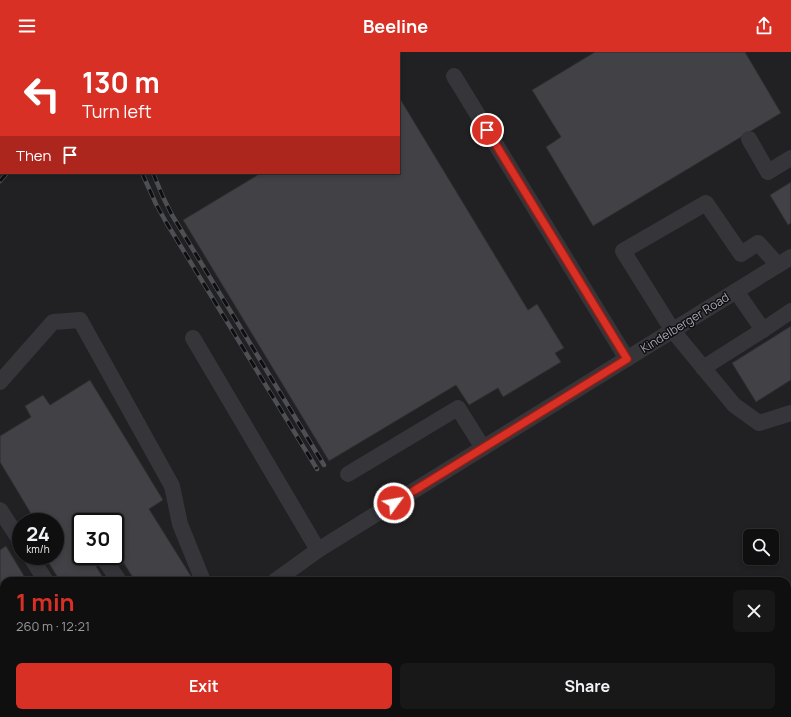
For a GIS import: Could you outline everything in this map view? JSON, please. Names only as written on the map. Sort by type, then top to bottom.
[{"type":"street","points":[[454,76],[627,359]]},
{"type":"street","points":[[749,140],[768,172],[791,158]]},
{"type":"street","points":[[785,261],[758,243],[740,254],[706,203],[623,251],[673,331],[734,405],[759,423],[791,413]]},
{"type":"street","name":"Kindelberger Road","points":[[281,577],[318,550],[785,261]]},
{"type":"street","points":[[736,291],[763,330]]},
{"type":"street","points":[[703,368],[791,311]]},
{"type":"street","points":[[0,382],[53,322],[80,320],[172,486],[180,524],[201,577]]},
{"type":"street","points":[[193,338],[318,550]]},
{"type":"street","points":[[348,474],[458,408],[483,448]]},
{"type":"street","points":[[0,510],[12,528]]},
{"type":"street","points":[[36,565],[43,577]]},
{"type":"street","points":[[108,565],[116,577]]},
{"type":"shaded area","points":[[400,52],[791,52],[791,577],[0,577],[0,174],[400,174]]},
{"type":"building","points":[[595,52],[745,52],[781,113],[593,226],[546,147],[561,137],[532,90]]},
{"type":"building","points":[[400,99],[528,310],[537,304],[564,348],[555,353],[561,362],[503,397],[498,388],[469,405],[456,385],[329,461],[183,220],[259,174],[400,174]]},
{"type":"building","points":[[791,182],[791,223],[788,225],[770,195]]},
{"type":"building","points":[[791,326],[791,380],[756,402],[732,363]]},
{"type":"building","points":[[90,380],[163,500],[149,509],[192,577],[132,577],[124,563],[124,513],[72,513],[72,565],[95,565],[103,577],[58,577],[50,565],[64,565],[64,513],[31,513],[0,462],[0,436],[31,417],[25,406],[43,395],[50,405]]},
{"type":"building","points":[[6,546],[12,556],[12,565],[17,565],[25,577],[0,577],[0,550]]},
{"type":"railway","points":[[0,181],[6,174]]},
{"type":"railway","points":[[142,174],[166,222],[317,469]]},
{"type":"railway","points":[[153,174],[172,215],[324,465]]},
{"type":"route","points":[[394,503],[627,359],[487,130]]}]
